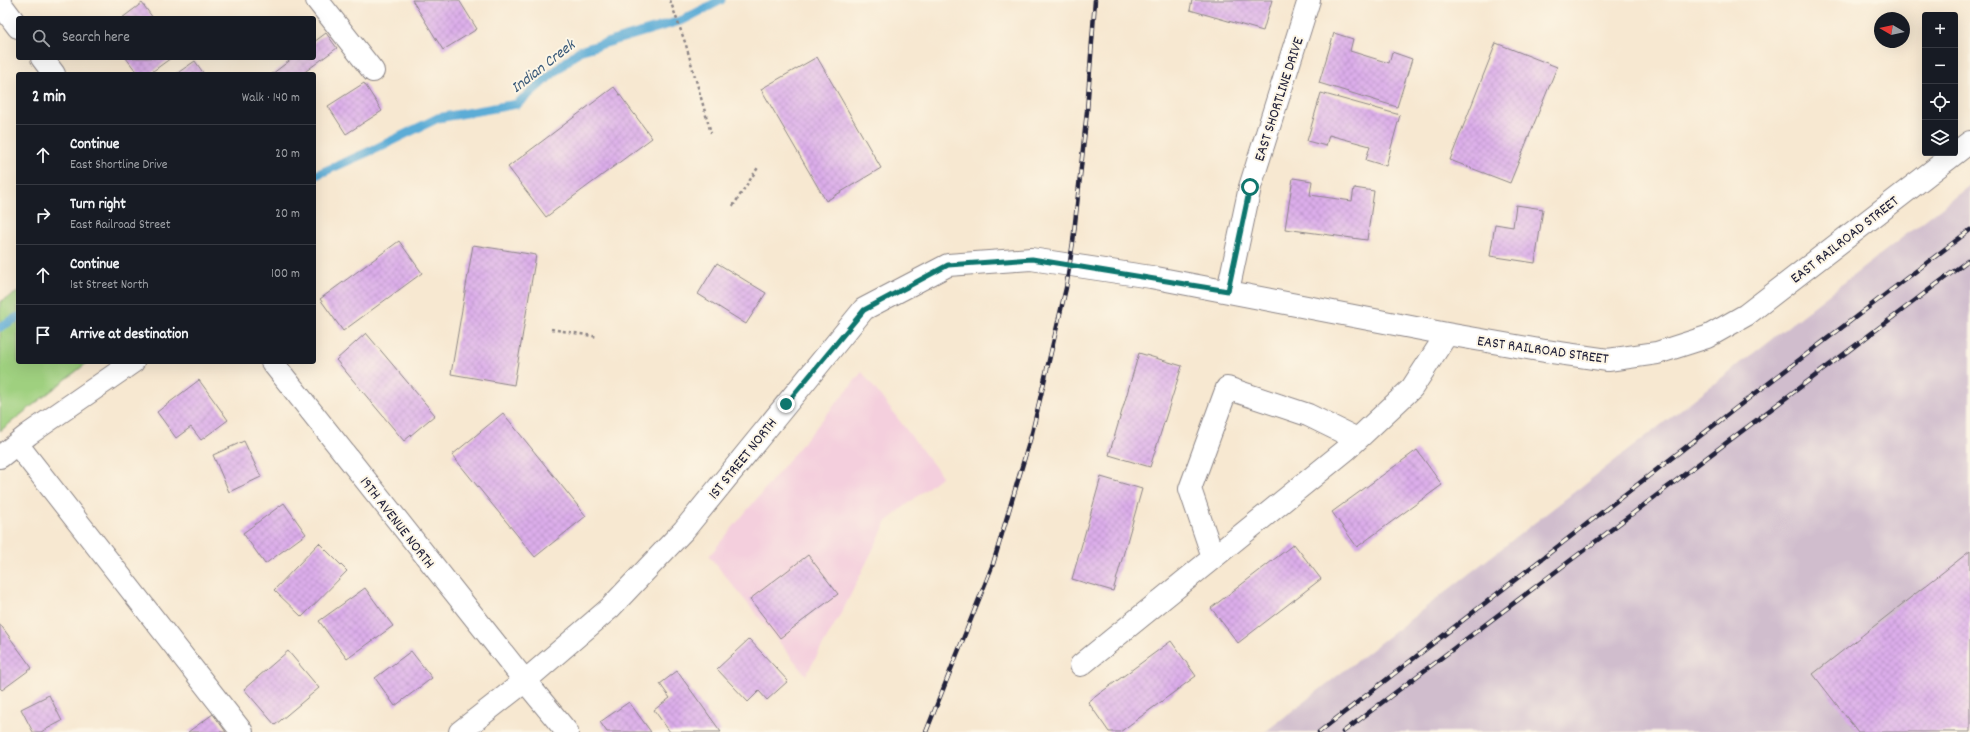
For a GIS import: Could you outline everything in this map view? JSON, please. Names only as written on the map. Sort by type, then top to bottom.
[{"type":"street","points":[[317,0],[373,71]]},
{"type":"street","name":"EAST SHORTLINE DRIVE","points":[[1228,291],[1250,187],[1309,0]]},
{"type":"street","points":[[0,3],[16,24]]},
{"type":"street","points":[[44,60],[52,72]]},
{"type":"street","name":"EAST RAILROAD STREET","points":[[1151,277],[1447,334],[1545,351],[1608,360],[1657,353],[1707,337],[1746,315],[1970,142]]},
{"type":"street","name":"1ST STREET NORTH","points":[[460,732],[525,681],[610,608],[684,530],[864,310],[948,265],[1032,259],[1151,277]]},
{"type":"street","points":[[1081,665],[1357,439],[1412,388],[1447,334]]},
{"type":"street","points":[[130,364],[8,451],[242,732]]},
{"type":"street","name":"19TH AVENUE NORTH","points":[[274,364],[525,681],[568,732]]},
{"type":"street","points":[[1214,557],[1190,489],[1227,388],[1308,415],[1357,439]]},
{"type":"path","points":[[670,0],[683,38],[711,133]]},
{"type":"path","points":[[733,206],[759,166]]},
{"type":"path","points":[[552,329],[598,337]]},
{"type":"shaded area","points":[[1970,185],[1970,732],[1265,732]]},
{"type":"shaded area","points":[[862,372],[942,476],[887,521],[845,606],[806,675],[709,556]]},
{"type":"green space","points":[[16,293],[16,364],[85,364],[0,431],[0,302]]},
{"type":"building","points":[[412,0],[459,0],[477,29],[443,50]]},
{"type":"building","points":[[1192,0],[1272,0],[1263,31],[1190,10]]},
{"type":"building","points":[[142,3],[152,16],[125,16]]},
{"type":"building","points":[[326,33],[337,48],[305,72],[275,72],[290,60],[316,60],[316,40]]},
{"type":"building","points":[[1334,33],[1353,39],[1350,51],[1389,63],[1392,52],[1412,59],[1397,107],[1319,83]]},
{"type":"building","points":[[1496,43],[1557,67],[1510,183],[1450,160]]},
{"type":"building","points":[[817,57],[881,168],[826,201],[761,89]]},
{"type":"building","points":[[128,60],[168,60],[152,72],[136,72]]},
{"type":"building","points":[[195,61],[203,72],[179,72]]},
{"type":"building","points":[[364,83],[382,111],[346,134],[328,106]]},
{"type":"building","points":[[614,87],[652,138],[546,217],[508,167]]},
{"type":"building","points":[[1321,93],[1400,115],[1386,166],[1366,160],[1370,146],[1329,135],[1326,146],[1307,141]]},
{"type":"building","points":[[1293,178],[1312,181],[1310,195],[1352,201],[1354,188],[1374,191],[1367,240],[1285,229]]},
{"type":"building","points":[[1516,205],[1543,209],[1535,263],[1490,256],[1495,224],[1513,227]]},
{"type":"building","points":[[399,241],[422,273],[343,331],[320,299]]},
{"type":"building","points":[[473,245],[536,255],[514,385],[451,374]]},
{"type":"building","points":[[717,263],[766,293],[746,324],[698,294]]},
{"type":"building","points":[[366,333],[435,415],[404,441],[336,360]]},
{"type":"building","points":[[1139,353],[1182,366],[1150,467],[1109,455]]},
{"type":"building","points":[[199,380],[228,420],[201,440],[191,427],[176,438],[157,412]]},
{"type":"building","points":[[503,413],[586,516],[535,557],[452,455]]},
{"type":"building","points":[[244,441],[261,477],[229,492],[213,455]]},
{"type":"building","points":[[1417,450],[1442,485],[1357,547],[1332,512]]},
{"type":"building","points":[[1101,477],[1142,489],[1113,591],[1072,579]]},
{"type":"building","points":[[284,503],[306,534],[265,564],[243,533]]},
{"type":"building","points":[[319,543],[347,571],[302,617],[274,590]]},
{"type":"building","points":[[1294,544],[1321,579],[1238,643],[1211,608]]},
{"type":"building","points":[[1970,551],[1970,732],[1858,732],[1813,674]]},
{"type":"building","points":[[808,555],[838,594],[780,638],[750,599]]},
{"type":"building","points":[[365,588],[393,626],[347,659],[319,621]]},
{"type":"building","points":[[0,624],[32,668],[2,690],[0,688]]},
{"type":"building","points":[[749,639],[788,681],[767,700],[759,691],[748,702],[717,669]]},
{"type":"building","points":[[1171,641],[1196,676],[1120,732],[1109,732],[1088,702]]},
{"type":"building","points":[[288,651],[319,688],[275,725],[244,689]]},
{"type":"building","points":[[411,651],[432,678],[395,706],[375,678]]},
{"type":"building","points":[[677,671],[721,732],[670,732],[654,710],[670,698],[660,684]]},
{"type":"building","points":[[49,695],[62,721],[41,732],[33,732],[21,709]]},
{"type":"building","points":[[629,702],[651,732],[607,732],[600,722]]},
{"type":"building","points":[[213,714],[226,732],[188,732]]},
{"type":"waterway","name":"Indian Creek","points":[[316,175],[377,148],[438,118],[517,104],[579,51],[683,20],[721,0]]},
{"type":"waterway","name":"Indian Creek","points":[[0,327],[16,318]]},
{"type":"railway","points":[[926,732],[993,564],[1032,433],[1066,288],[1073,242],[1087,111],[1095,0]]},
{"type":"railway","points":[[1319,732],[1740,405],[1970,230]]},
{"type":"railway","points":[[1343,732],[1970,259]]},
{"type":"route","points":[[786,404],[864,310],[948,265],[1032,259],[1151,277],[1228,291],[1250,187]]}]
